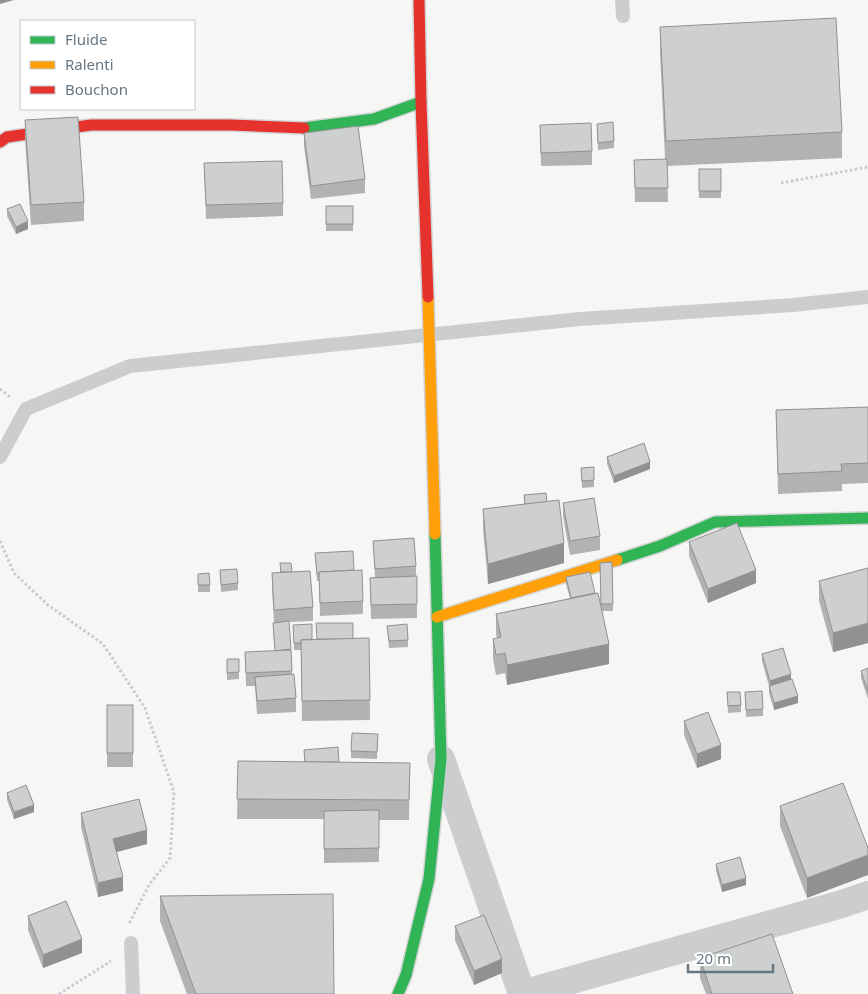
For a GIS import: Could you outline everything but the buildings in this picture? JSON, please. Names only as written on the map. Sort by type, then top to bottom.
[{"type":"street","points":[[398,994],[406,975],[429,880],[441,759],[419,0]]},
{"type":"street","points":[[0,142],[8,137],[24,134],[91,125],[231,125],[302,128],[374,119],[421,102]]},
{"type":"street","points":[[438,617],[660,546],[715,522],[868,518]]},
{"type":"street","points":[[441,759],[522,994],[842,904],[868,895]]},
{"type":"lane","points":[[622,0],[623,16]]},
{"type":"lane","points":[[0,457],[26,410],[130,366],[580,319],[794,305],[868,297]]},
{"type":"lane","points":[[131,943],[133,994]]},
{"type":"path","points":[[781,183],[868,167]]},
{"type":"path","points":[[0,541],[14,574],[48,606],[102,644],[145,708],[174,792],[170,858],[149,885],[130,924],[131,943],[114,959],[59,994]]},
{"type":"traffic: fast","points":[[304,128],[374,119],[421,102]]},
{"type":"traffic: fast","points":[[617,560],[660,546],[715,522],[868,518]]},
{"type":"traffic: fast","points":[[398,994],[406,975],[429,879],[441,759],[435,534]]},
{"type":"traffic: slow","points":[[428,297],[435,534]]},
{"type":"traffic: slow","points":[[437,617],[617,560]]},
{"type":"traffic: jam","points":[[419,0],[428,297]]},
{"type":"traffic: jam","points":[[0,142],[7,137],[91,125],[231,125],[304,128]]}]
